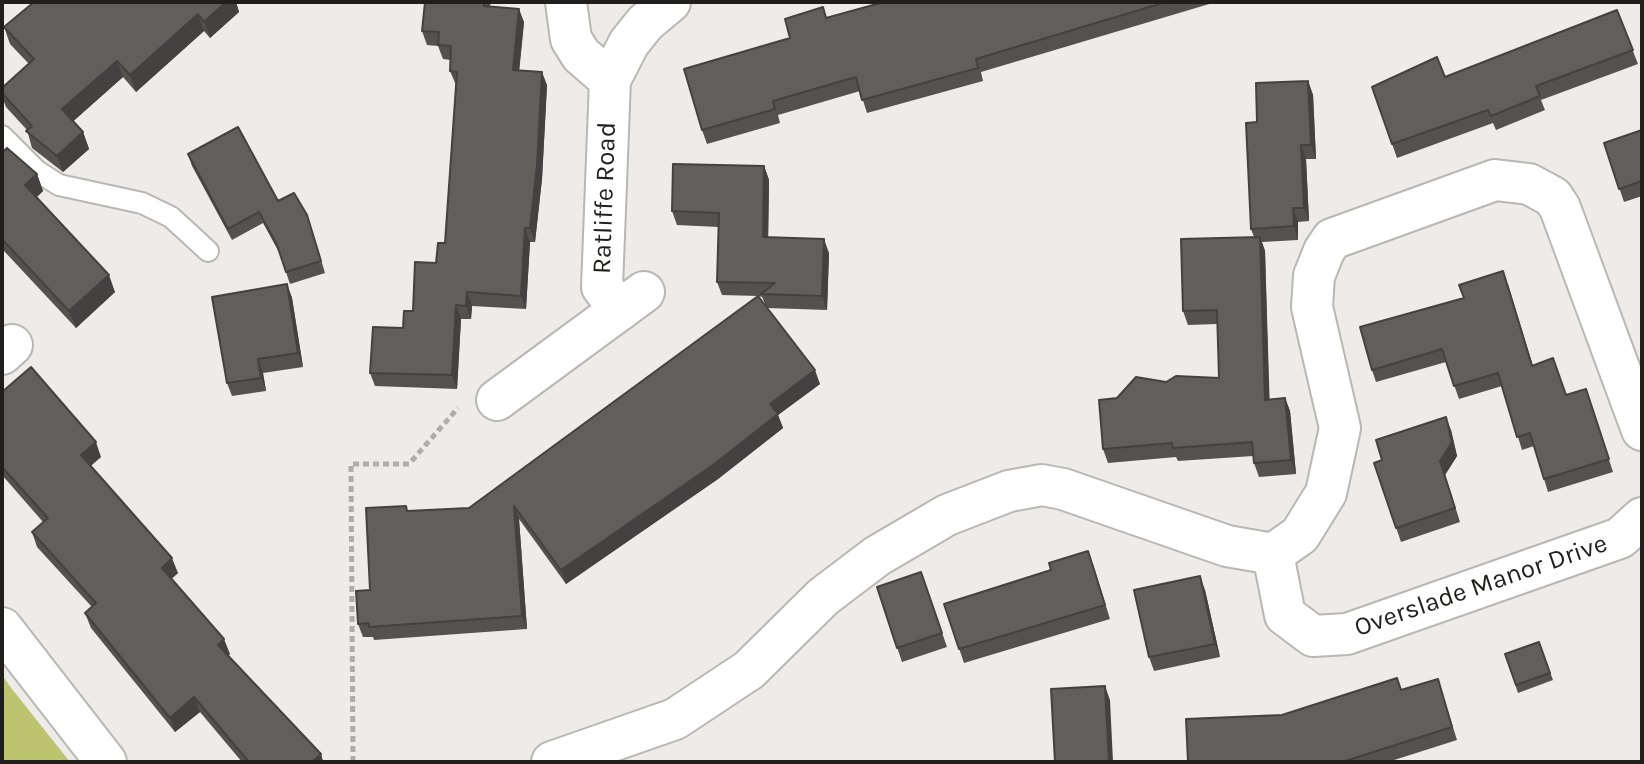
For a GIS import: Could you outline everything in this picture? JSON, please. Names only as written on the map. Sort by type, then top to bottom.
[{"type":"street","points":[[566,2],[571,39],[581,55],[610,80]]},
{"type":"street","name":"Ratliffe Road","points":[[497,400],[632,301],[602,287],[610,80],[629,43],[670,2]]},
{"type":"street","points":[[552,762],[675,719],[749,670],[823,597],[877,556],[947,515],[1009,491],[1042,485],[1063,489],[1227,546],[1273,554],[1300,535],[1326,493],[1340,428],[1312,307],[1314,276],[1324,251],[1332,239],[1495,180],[1529,184],[1553,197],[1560,208],[1642,430]]},
{"type":"street","name":"Overslade Manor Drive","points":[[1273,554],[1285,615],[1313,636],[1347,634],[1620,538],[1642,518]]},
{"type":"street","points":[[2,628],[106,762]]},
{"type":"lane","points":[[2,136],[37,171],[59,185],[142,203],[171,217],[208,251]]},
{"type":"path","points":[[353,762],[351,464],[409,464],[482,381],[497,400]]},
{"type":"green space","points":[[2,675],[12,689],[70,762],[2,762]]},
{"type":"building","points":[[34,2],[226,2],[204,22],[198,14],[130,75],[117,61],[62,109],[83,132],[57,156],[26,131],[32,126],[2,93],[2,88],[34,59],[4,27]]},
{"type":"building","points":[[425,2],[484,2],[484,6],[519,9],[513,70],[542,72],[537,165],[530,228],[525,228],[521,296],[467,292],[466,306],[456,305],[452,375],[370,373],[373,327],[403,328],[404,311],[413,311],[415,262],[436,263],[438,243],[445,243],[457,72],[450,71],[451,46],[438,45],[439,32],[422,31]]},
{"type":"building","points":[[884,2],[1166,2],[976,59],[978,68],[862,100],[856,77],[773,101],[775,109],[702,130],[684,69],[790,38],[785,19],[823,7],[826,18]]},
{"type":"building","points":[[1617,10],[1633,50],[1536,86],[1540,96],[1491,116],[1488,110],[1392,144],[1372,87],[1437,57],[1445,77]]},
{"type":"building","points":[[1308,81],[1311,145],[1301,145],[1304,208],[1293,208],[1294,226],[1251,229],[1246,123],[1257,122],[1256,83]]},
{"type":"building","points":[[238,127],[278,201],[294,193],[307,215],[321,261],[286,272],[277,245],[259,212],[228,229],[188,154]]},
{"type":"building","points":[[1642,130],[1642,181],[1619,189],[1604,143]]},
{"type":"building","points":[[7,148],[37,174],[25,185],[109,275],[69,311],[2,239],[2,153]]},
{"type":"building","points":[[673,164],[764,166],[763,237],[824,239],[822,296],[761,294],[775,283],[717,282],[719,213],[672,211]]},
{"type":"building","points":[[1260,237],[1265,400],[1285,398],[1291,460],[1254,463],[1252,442],[1173,448],[1172,443],[1103,449],[1099,400],[1117,398],[1136,377],[1166,382],[1176,376],[1219,378],[1217,310],[1183,311],[1181,239]]},
{"type":"building","points":[[1503,271],[1532,366],[1553,358],[1566,395],[1586,389],[1609,459],[1544,479],[1530,433],[1517,437],[1498,373],[1454,386],[1442,349],[1372,370],[1360,327],[1464,298],[1459,285]]},
{"type":"building","points":[[287,284],[298,353],[258,359],[261,378],[227,383],[212,297]]},
{"type":"building","points":[[758,296],[815,370],[770,404],[778,414],[713,465],[561,570],[514,506],[522,616],[369,627],[369,623],[358,624],[356,591],[370,590],[366,508],[406,506],[407,511],[469,508]]},
{"type":"building","points":[[31,367],[96,442],[81,455],[172,558],[162,568],[224,639],[218,645],[321,754],[312,762],[249,762],[194,697],[170,718],[85,613],[96,603],[32,532],[48,518],[2,467],[2,392]]},
{"type":"building","points":[[1446,417],[1452,442],[1440,461],[1455,508],[1396,528],[1374,463],[1382,460],[1376,440]]},
{"type":"building","points":[[1088,551],[1105,605],[959,649],[944,604],[1051,570],[1049,563]]},
{"type":"building","points":[[921,572],[942,633],[897,648],[877,587]]},
{"type":"building","points":[[1200,576],[1215,644],[1149,657],[1134,590]]},
{"type":"building","points":[[1539,642],[1550,673],[1516,685],[1505,654]]},
{"type":"building","points":[[1397,678],[1401,690],[1438,679],[1452,727],[1342,762],[1188,762],[1186,719],[1282,715]]},
{"type":"building","points":[[1105,686],[1109,762],[1055,762],[1051,689]]}]
